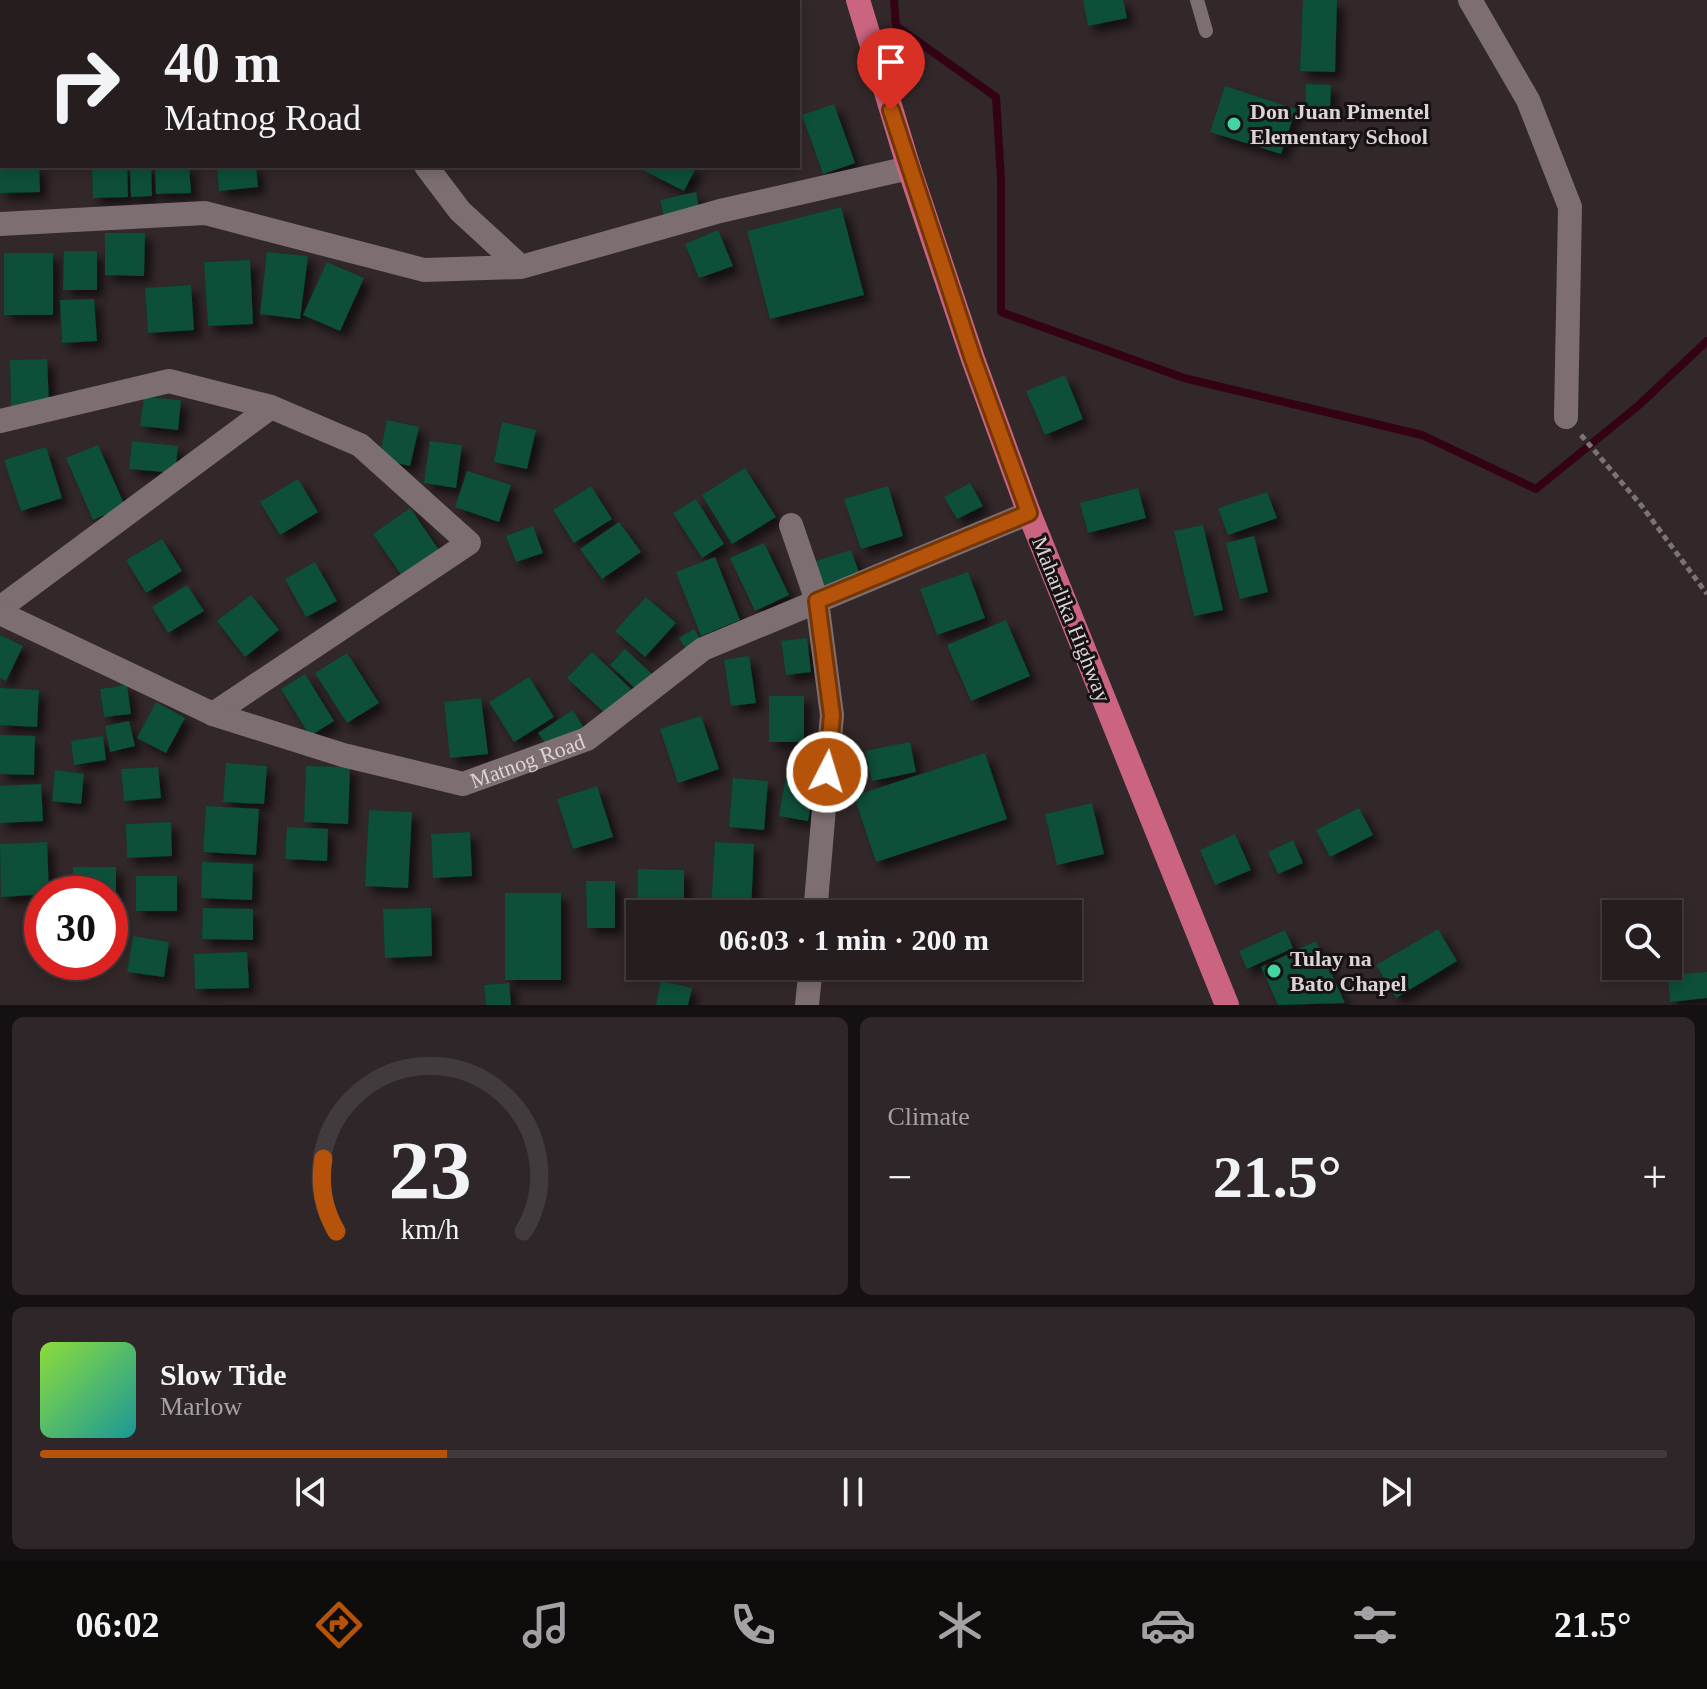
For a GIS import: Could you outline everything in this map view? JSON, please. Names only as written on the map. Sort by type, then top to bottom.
[{"type":"highway","name":"Maharlika Highway","points":[[858,0],[909,168],[1029,513],[1227,1005]]},
{"type":"street","points":[[1470,0],[1528,100],[1570,207],[1570,423]]},
{"type":"street","points":[[428,168],[460,211],[521,267]]},
{"type":"street","points":[[0,224],[205,213],[424,270],[521,267],[720,211],[909,168]]},
{"type":"street","points":[[0,421],[169,381],[271,407],[360,445],[469,543],[213,714]]},
{"type":"street","points":[[0,611],[271,407]]},
{"type":"street","name":"Matnog Road","points":[[0,611],[213,714],[343,755],[463,784],[587,739],[703,649],[1029,513]]},
{"type":"street","points":[[791,525],[817,601],[832,715],[816,900]]},
{"type":"street","points":[[807,1005],[810,980]]},
{"type":"lane","points":[[1197,0],[1206,31]]},
{"type":"path","points":[[1570,423],[1622,483],[1707,594]]},
{"type":"building","points":[[1083,0],[1123,0],[1127,18],[1088,26]]},
{"type":"building","points":[[1303,0],[1337,0],[1335,72],[1300,71]]},
{"type":"building","points":[[1306,84],[1331,85],[1330,111],[1305,110]]},
{"type":"building","points":[[1225,86],[1296,109],[1281,154],[1210,132]]},
{"type":"building","points":[[834,104],[855,163],[823,174],[802,115]]},
{"type":"building","points":[[0,168],[39,168],[40,192],[0,193]]},
{"type":"building","points":[[92,168],[127,168],[128,197],[93,198]]},
{"type":"building","points":[[130,168],[151,168],[152,196],[131,197]]},
{"type":"building","points":[[155,168],[189,168],[191,193],[156,194]]},
{"type":"building","points":[[217,168],[256,168],[258,187],[219,191]]},
{"type":"building","points":[[641,168],[696,168],[684,191]]},
{"type":"building","points":[[696,192],[700,213],[665,221],[660,200]]},
{"type":"building","points":[[841,207],[864,295],[770,319],[747,231]]},
{"type":"building","points":[[718,230],[733,266],[699,278],[685,244]]},
{"type":"building","points":[[105,233],[145,233],[144,276],[105,275]]},
{"type":"building","points":[[64,251],[97,251],[97,290],[63,290]]},
{"type":"building","points":[[267,252],[308,256],[300,319],[260,314]]},
{"type":"building","points":[[4,253],[53,253],[53,315],[4,315]]},
{"type":"building","points":[[250,260],[253,324],[208,326],[204,262]]},
{"type":"building","points":[[327,262],[364,278],[340,331],[303,315]]},
{"type":"building","points":[[191,285],[194,330],[148,333],[145,288]]},
{"type":"building","points":[[94,299],[97,341],[62,343],[60,300]]},
{"type":"building","points":[[47,359],[49,405],[11,406],[10,360]]},
{"type":"building","points":[[1065,375],[1083,419],[1045,435],[1026,391]]},
{"type":"building","points":[[144,397],[181,400],[178,430],[140,426]]},
{"type":"building","points":[[387,420],[419,427],[410,466],[379,459]]},
{"type":"building","points":[[502,422],[536,430],[527,469],[494,462]]},
{"type":"building","points":[[132,441],[178,446],[175,473],[129,469]]},
{"type":"building","points":[[430,441],[462,445],[456,488],[424,483]]},
{"type":"building","points":[[98,445],[125,506],[93,520],[66,458]]},
{"type":"building","points":[[46,447],[62,498],[21,511],[4,460]]},
{"type":"building","points":[[745,468],[776,517],[732,544],[702,495]]},
{"type":"building","points":[[467,471],[511,485],[499,522],[455,507]]},
{"type":"building","points":[[298,479],[318,512],[280,535],[260,502]]},
{"type":"building","points":[[970,483],[983,506],[957,519],[944,497]]},
{"type":"building","points":[[591,486],[612,519],[574,543],[553,510]]},
{"type":"building","points":[[888,486],[903,536],[861,549],[844,499]]},
{"type":"building","points":[[1138,488],[1146,518],[1088,533],[1080,503]]},
{"type":"building","points":[[1267,492],[1277,518],[1228,535],[1218,508]]},
{"type":"building","points":[[696,499],[724,544],[702,558],[673,513]]},
{"type":"building","points":[[410,508],[439,550],[402,576],[373,534]]},
{"type":"building","points":[[619,522],[641,552],[602,579],[580,549]]},
{"type":"building","points":[[1203,525],[1223,610],[1194,616],[1174,531]]},
{"type":"building","points":[[533,526],[543,553],[516,562],[506,536]]},
{"type":"building","points":[[1254,536],[1268,592],[1240,599],[1226,543]]},
{"type":"building","points":[[162,539],[182,571],[146,593],[126,560]]},
{"type":"building","points":[[764,543],[789,595],[755,611],[730,558]]},
{"type":"building","points":[[851,550],[861,578],[826,590],[816,561]]},
{"type":"building","points":[[715,557],[740,620],[701,636],[676,572]]},
{"type":"building","points":[[315,562],[337,601],[306,617],[285,579]]},
{"type":"building","points":[[968,572],[985,618],[937,635],[920,589]]},
{"type":"building","points":[[187,585],[204,611],[168,633],[152,607]]},
{"type":"building","points":[[251,595],[279,630],[245,657],[217,621]]},
{"type":"building","points":[[646,597],[676,623],[645,657],[615,631]]},
{"type":"building","points":[[1006,620],[1030,676],[971,701],[947,645]]},
{"type":"building","points":[[694,629],[704,645],[689,654],[679,638]]},
{"type":"building","points":[[0,635],[23,646],[6,681],[0,678]]},
{"type":"building","points":[[807,638],[811,672],[786,675],[781,641]]},
{"type":"building","points":[[625,649],[654,676],[639,692],[610,665]]},
{"type":"building","points":[[592,652],[631,689],[607,715],[567,678]]},
{"type":"building","points":[[347,653],[379,703],[347,723],[315,673]]},
{"type":"building","points":[[749,656],[756,703],[731,706],[724,660]]},
{"type":"building","points":[[305,674],[334,721],[310,736],[281,689]]},
{"type":"building","points":[[529,677],[554,717],[514,742],[489,702]]},
{"type":"building","points":[[127,685],[131,714],[104,717],[100,689]]},
{"type":"building","points":[[0,688],[39,690],[37,727],[0,725]]},
{"type":"building","points":[[769,696],[804,696],[804,742],[769,742]]},
{"type":"building","points":[[481,698],[488,754],[450,758],[444,702]]},
{"type":"building","points":[[156,702],[185,718],[166,753],[137,738]]},
{"type":"building","points":[[573,710],[584,728],[550,750],[538,733]]},
{"type":"building","points":[[701,716],[719,769],[678,783],[660,729]]},
{"type":"building","points":[[129,721],[135,746],[110,752],[105,726]]},
{"type":"building","points":[[0,735],[35,736],[34,775],[0,774]]},
{"type":"building","points":[[103,736],[106,760],[74,765],[71,741]]},
{"type":"building","points":[[910,742],[916,772],[872,781],[865,751]]},
{"type":"building","points":[[985,753],[1007,819],[876,862],[854,796]]},
{"type":"building","points":[[226,763],[267,766],[264,804],[223,802]]},
{"type":"building","points":[[306,766],[350,767],[348,824],[304,822]]},
{"type":"building","points":[[158,767],[161,798],[124,801],[121,769]]},
{"type":"building","points":[[55,770],[84,774],[81,804],[52,801]]},
{"type":"building","points":[[786,776],[815,781],[808,821],[779,816]]},
{"type":"building","points":[[733,778],[768,781],[764,830],[729,827]]},
{"type":"building","points":[[41,784],[43,821],[0,823],[0,786]]},
{"type":"building","points":[[597,786],[613,837],[573,849],[557,799]]},
{"type":"building","points":[[1092,803],[1104,854],[1057,865],[1045,814]]},
{"type":"building","points":[[206,806],[259,809],[256,855],[203,852]]},
{"type":"building","points":[[1359,808],[1373,835],[1330,857],[1316,830]]},
{"type":"building","points":[[369,810],[412,812],[408,888],[365,886]]},
{"type":"building","points":[[171,822],[172,856],[127,858],[126,824]]},
{"type":"building","points":[[287,827],[328,829],[327,861],[285,859]]},
{"type":"building","points":[[470,832],[472,876],[433,878],[431,834]]},
{"type":"building","points":[[1235,834],[1251,870],[1215,885],[1200,850]]},
{"type":"building","points":[[1293,840],[1303,863],[1278,874],[1268,852]]},
{"type":"building","points":[[47,842],[48,876],[24,876],[24,896],[1,897],[0,844]]},
{"type":"building","points":[[715,842],[754,844],[752,900],[712,900]]},
{"type":"building","points":[[202,862],[253,864],[252,900],[201,898]]},
{"type":"building","points":[[73,867],[116,867],[116,876],[73,876]]},
{"type":"building","points":[[638,869],[684,870],[684,900],[637,900]]},
{"type":"building","points":[[136,876],[177,876],[177,911],[136,911]]},
{"type":"building","points":[[586,881],[615,881],[615,928],[587,928]]},
{"type":"building","points":[[505,893],[561,893],[561,980],[505,980]]},
{"type":"building","points":[[203,908],[253,909],[253,940],[202,939]]},
{"type":"building","points":[[431,908],[432,956],[385,958],[383,909]]},
{"type":"building","points":[[1438,929],[1457,961],[1396,998],[1376,965]]},
{"type":"building","points":[[1285,930],[1293,948],[1247,969],[1239,951]]},
{"type":"building","points":[[133,936],[169,942],[164,977],[128,972]]},
{"type":"building","points":[[1316,941],[1345,1003],[1278,1005],[1261,967]]},
{"type":"building","points":[[247,952],[249,988],[195,989],[194,954]]},
{"type":"building","points":[[1707,972],[1707,998],[1670,1002],[1668,980],[1682,980],[1682,974]]},
{"type":"building","points":[[661,981],[692,988],[688,1005],[656,1005]]},
{"type":"building","points":[[509,983],[511,1005],[486,1005],[484,985]]},
{"type":"waterway","points":[[894,0],[896,26],[996,97],[1001,179],[1001,312],[1184,378],[1422,435],[1536,489],[1639,405],[1707,341]]},
{"type":"place","name":"Don Juan Pimentel Elementary School","points":[[1234,124]]},
{"type":"place","name":"Tulay na Bato Chapel","points":[[1274,971]]},
{"type":"route","points":[[827,772],[832,715],[817,601],[1029,513],[973,359],[891,110]]}]
